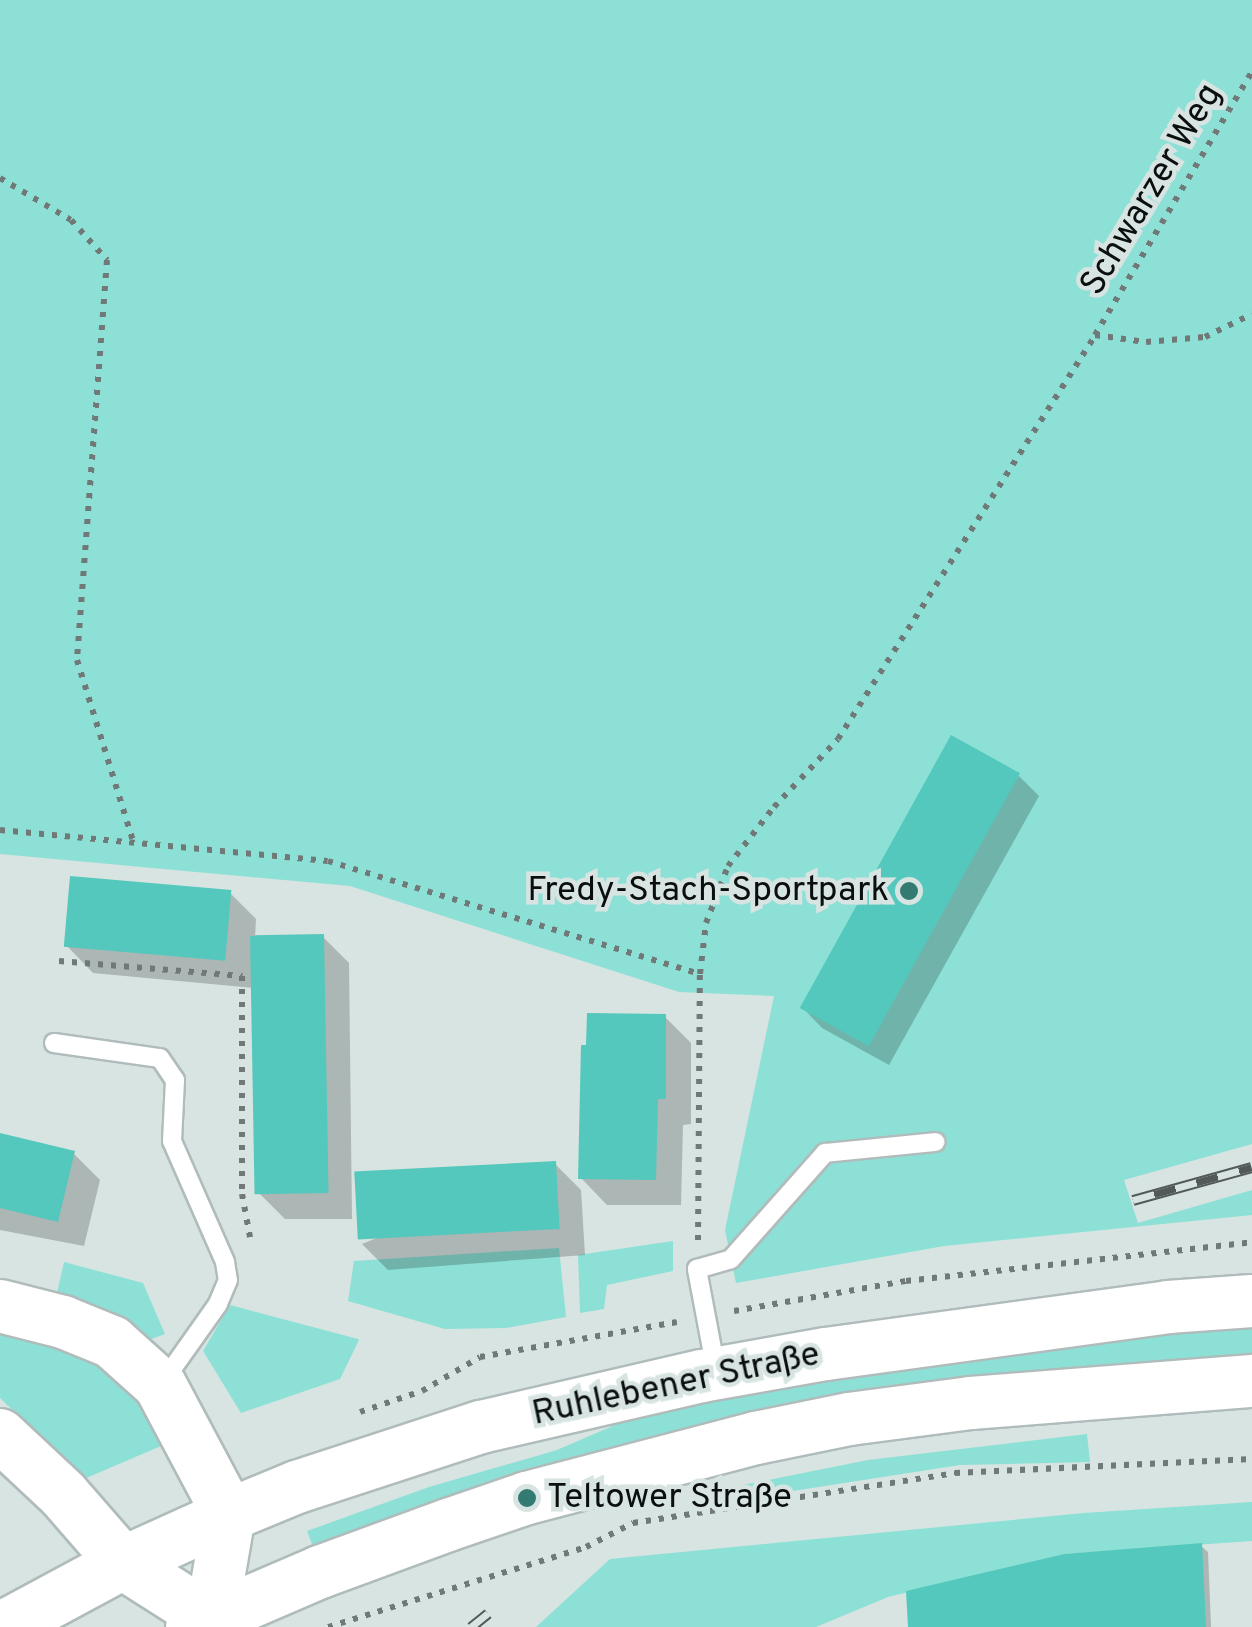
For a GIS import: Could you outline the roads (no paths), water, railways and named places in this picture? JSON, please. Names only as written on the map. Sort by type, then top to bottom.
[{"type":"main road","name":"Ruhlebener Straße","points":[[4,1627],[123,1563],[229,1515],[297,1487],[481,1427],[717,1373],[933,1337],[1252,1301]]},
{"type":"main road","points":[[0,1306],[63,1322],[112,1342],[160,1385],[229,1515],[202,1623],[123,1563],[63,1494],[0,1435]]},
{"type":"main road","name":"Ruhlebener Straße","points":[[202,1623],[320,1572],[511,1503],[756,1438],[971,1403],[1252,1381]]},
{"type":"lane","points":[[54,1043],[160,1058],[175,1080],[172,1141],[226,1262],[228,1280],[218,1304],[160,1385]]},
{"type":"lane","points":[[717,1373],[698,1269],[731,1259],[825,1154],[935,1142]]},
{"type":"railway","points":[[1133,1200],[1252,1167]]},
{"type":"railway","points":[[471,1627],[488,1613]]},
{"type":"place","name":"Fredy-Stach-Sportpark","points":[[909,891]]},
{"type":"place","name":"Teltower Straße","points":[[527,1498]]}]
